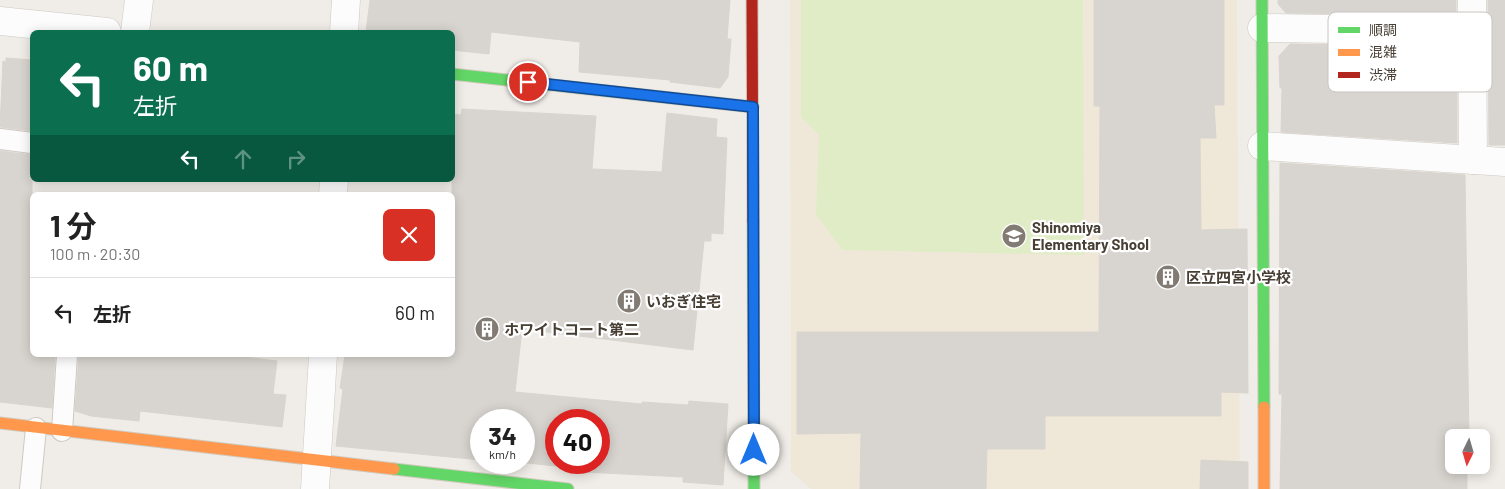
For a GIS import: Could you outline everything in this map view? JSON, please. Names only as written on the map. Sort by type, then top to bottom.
[{"type":"street","points":[[135,30],[139,0]]},
{"type":"street","points":[[344,30],[346,0]]},
{"type":"street","points":[[752,0],[754,489]]},
{"type":"street","points":[[1262,0],[1264,489]]},
{"type":"street","points":[[0,21],[88,30]]},
{"type":"street","points":[[1262,28],[1328,29]]},
{"type":"street","points":[[455,74],[753,107]]},
{"type":"street","points":[[1472,92],[1473,160]]},
{"type":"street","points":[[1262,146],[1505,162]]},
{"type":"street","points":[[315,489],[323,357]]},
{"type":"street","points":[[0,424],[568,489]]},
{"type":"lane","points":[[0,139],[30,143]]},
{"type":"lane","points":[[62,431],[67,357]]},
{"type":"lane","points":[[30,489],[36,428]]},
{"type":"shaded area","name":"Shinomiya Elementary Shool","points":[[790,0],[1237,0],[1240,489],[811,489],[791,472]]},
{"type":"green space","points":[[801,0],[1083,0],[1084,255],[842,250],[816,214],[819,135],[801,117]]},
{"type":"building","points":[[370,0],[730,0],[727,39],[731,39],[728,77],[720,88],[670,82],[670,80],[579,72],[580,42],[491,32],[489,54],[455,50],[455,30],[366,30]]},
{"type":"building","name":"区立四宮小学校","points":[[1094,0],[1224,0],[1224,105],[1214,105],[1216,138],[1200,138],[1201,230],[1247,229],[1248,393],[1221,392],[1221,416],[1045,416],[1045,449],[987,449],[986,489],[860,489],[861,433],[797,434],[797,332],[1099,332],[1100,106],[1094,106]]},
{"type":"building","points":[[1278,0],[1456,0],[1456,12],[1286,13],[1278,4]]},
{"type":"building","points":[[1488,0],[1505,0],[1505,145],[1489,145],[1489,92],[1492,92],[1492,12],[1488,12]]},
{"type":"building","points":[[1290,44],[1328,44],[1328,92],[1457,92],[1457,143],[1281,132],[1282,88],[1280,88],[1279,56]]},
{"type":"building","points":[[6,58],[30,60],[30,131],[0,127],[3,61],[6,62]]},
{"type":"building","points":[[462,109],[596,116],[592,169],[662,172],[667,113],[717,119],[716,137],[727,138],[723,234],[711,233],[711,241],[704,241],[693,350],[522,329],[515,392],[642,404],[642,402],[688,405],[689,401],[728,404],[723,485],[683,482],[683,477],[610,473],[610,409],[545,409],[545,465],[535,464],[535,409],[470,409],[470,459],[336,446],[343,389],[340,388],[345,357],[455,357],[455,192],[452,192],[452,182],[455,182],[455,114],[461,115]]},
{"type":"building","points":[[0,151],[30,155],[32,192],[30,192],[30,357],[55,357],[52,408],[0,402]]},
{"type":"building","points":[[1280,163],[1465,175],[1469,429],[1445,429],[1445,474],[1467,474],[1467,489],[1280,489],[1282,394],[1279,394]]},
{"type":"building","points":[[79,357],[245,357],[277,361],[273,394],[286,395],[282,427],[140,411],[139,421],[91,416],[75,411]]},
{"type":"building","points":[[1201,460],[1248,462],[1248,489],[1200,489]]},
{"type":"traffic: fast","points":[[1262,0],[1264,407]]},
{"type":"traffic: fast","points":[[455,74],[753,107]]},
{"type":"traffic: fast","points":[[753,221],[754,489]]},
{"type":"traffic: fast","points":[[394,469],[568,489]]},
{"type":"traffic: slow","points":[[1264,407],[1264,489]]},
{"type":"traffic: slow","points":[[0,423],[394,469]]},
{"type":"traffic: jam","points":[[752,0],[753,221]]},
{"type":"place","name":"Shinomiya Elementary Shool","points":[[1014,236]]},
{"type":"place","name":"区立四宮小学校","points":[[1168,277]]},
{"type":"place","name":"いおぎ住宅","points":[[629,301]]},
{"type":"place","name":"ホワイトコート第二","points":[[487,329]]},
{"type":"route","points":[[528,82],[753,107],[754,450]]}]
